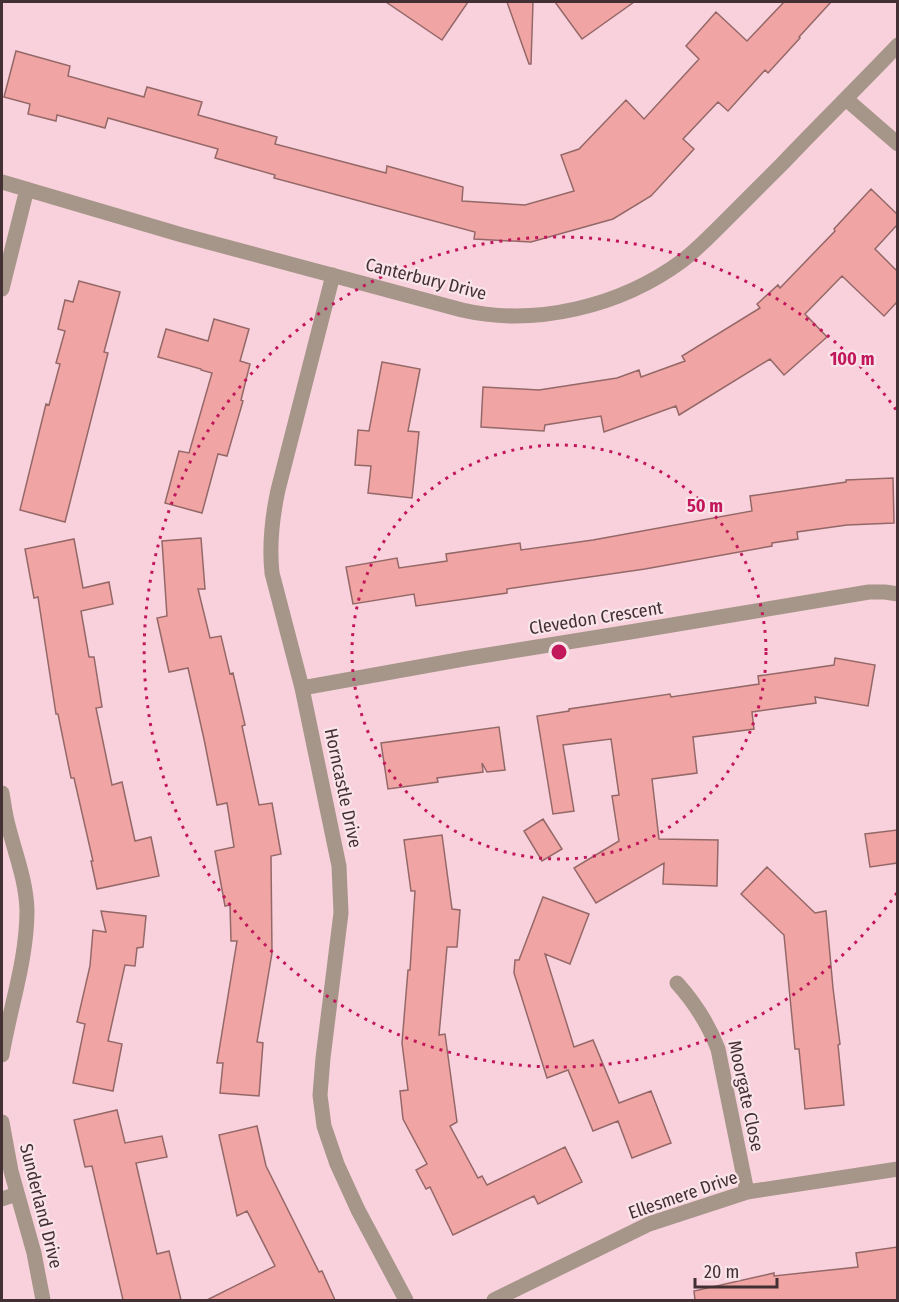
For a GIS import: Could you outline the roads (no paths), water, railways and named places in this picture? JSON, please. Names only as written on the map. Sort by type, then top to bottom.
[{"type":"street","name":"Canterbury Drive","points":[[2,183],[182,235],[462,310],[499,316],[556,313],[600,302],[629,291],[655,278],[695,250],[897,45]]},
{"type":"street","points":[[846,99],[897,144]]},
{"type":"street","points":[[2,289],[27,189]]},
{"type":"street","name":"Horncastle Drive","points":[[333,275],[278,490],[271,539],[272,573],[302,688],[339,866],[341,914],[320,1095],[324,1126],[337,1164],[358,1210],[406,1300]]},
{"type":"street","name":"Clevedon Crescent","points":[[302,688],[869,592],[897,594]]},
{"type":"street","points":[[2,793],[5,824],[23,876],[27,909],[25,945],[2,1055]]},
{"type":"street","name":"Moorgate Close","points":[[676,983],[702,1015],[718,1049],[747,1192]]},
{"type":"street","name":"Sunderland Drive","points":[[2,1122],[17,1194],[27,1225],[44,1300]]},
{"type":"street","name":"Ellesmere Drive","points":[[494,1300],[649,1224],[747,1192],[897,1169]]},
{"type":"street","points":[[2,1199],[17,1194]]}]
